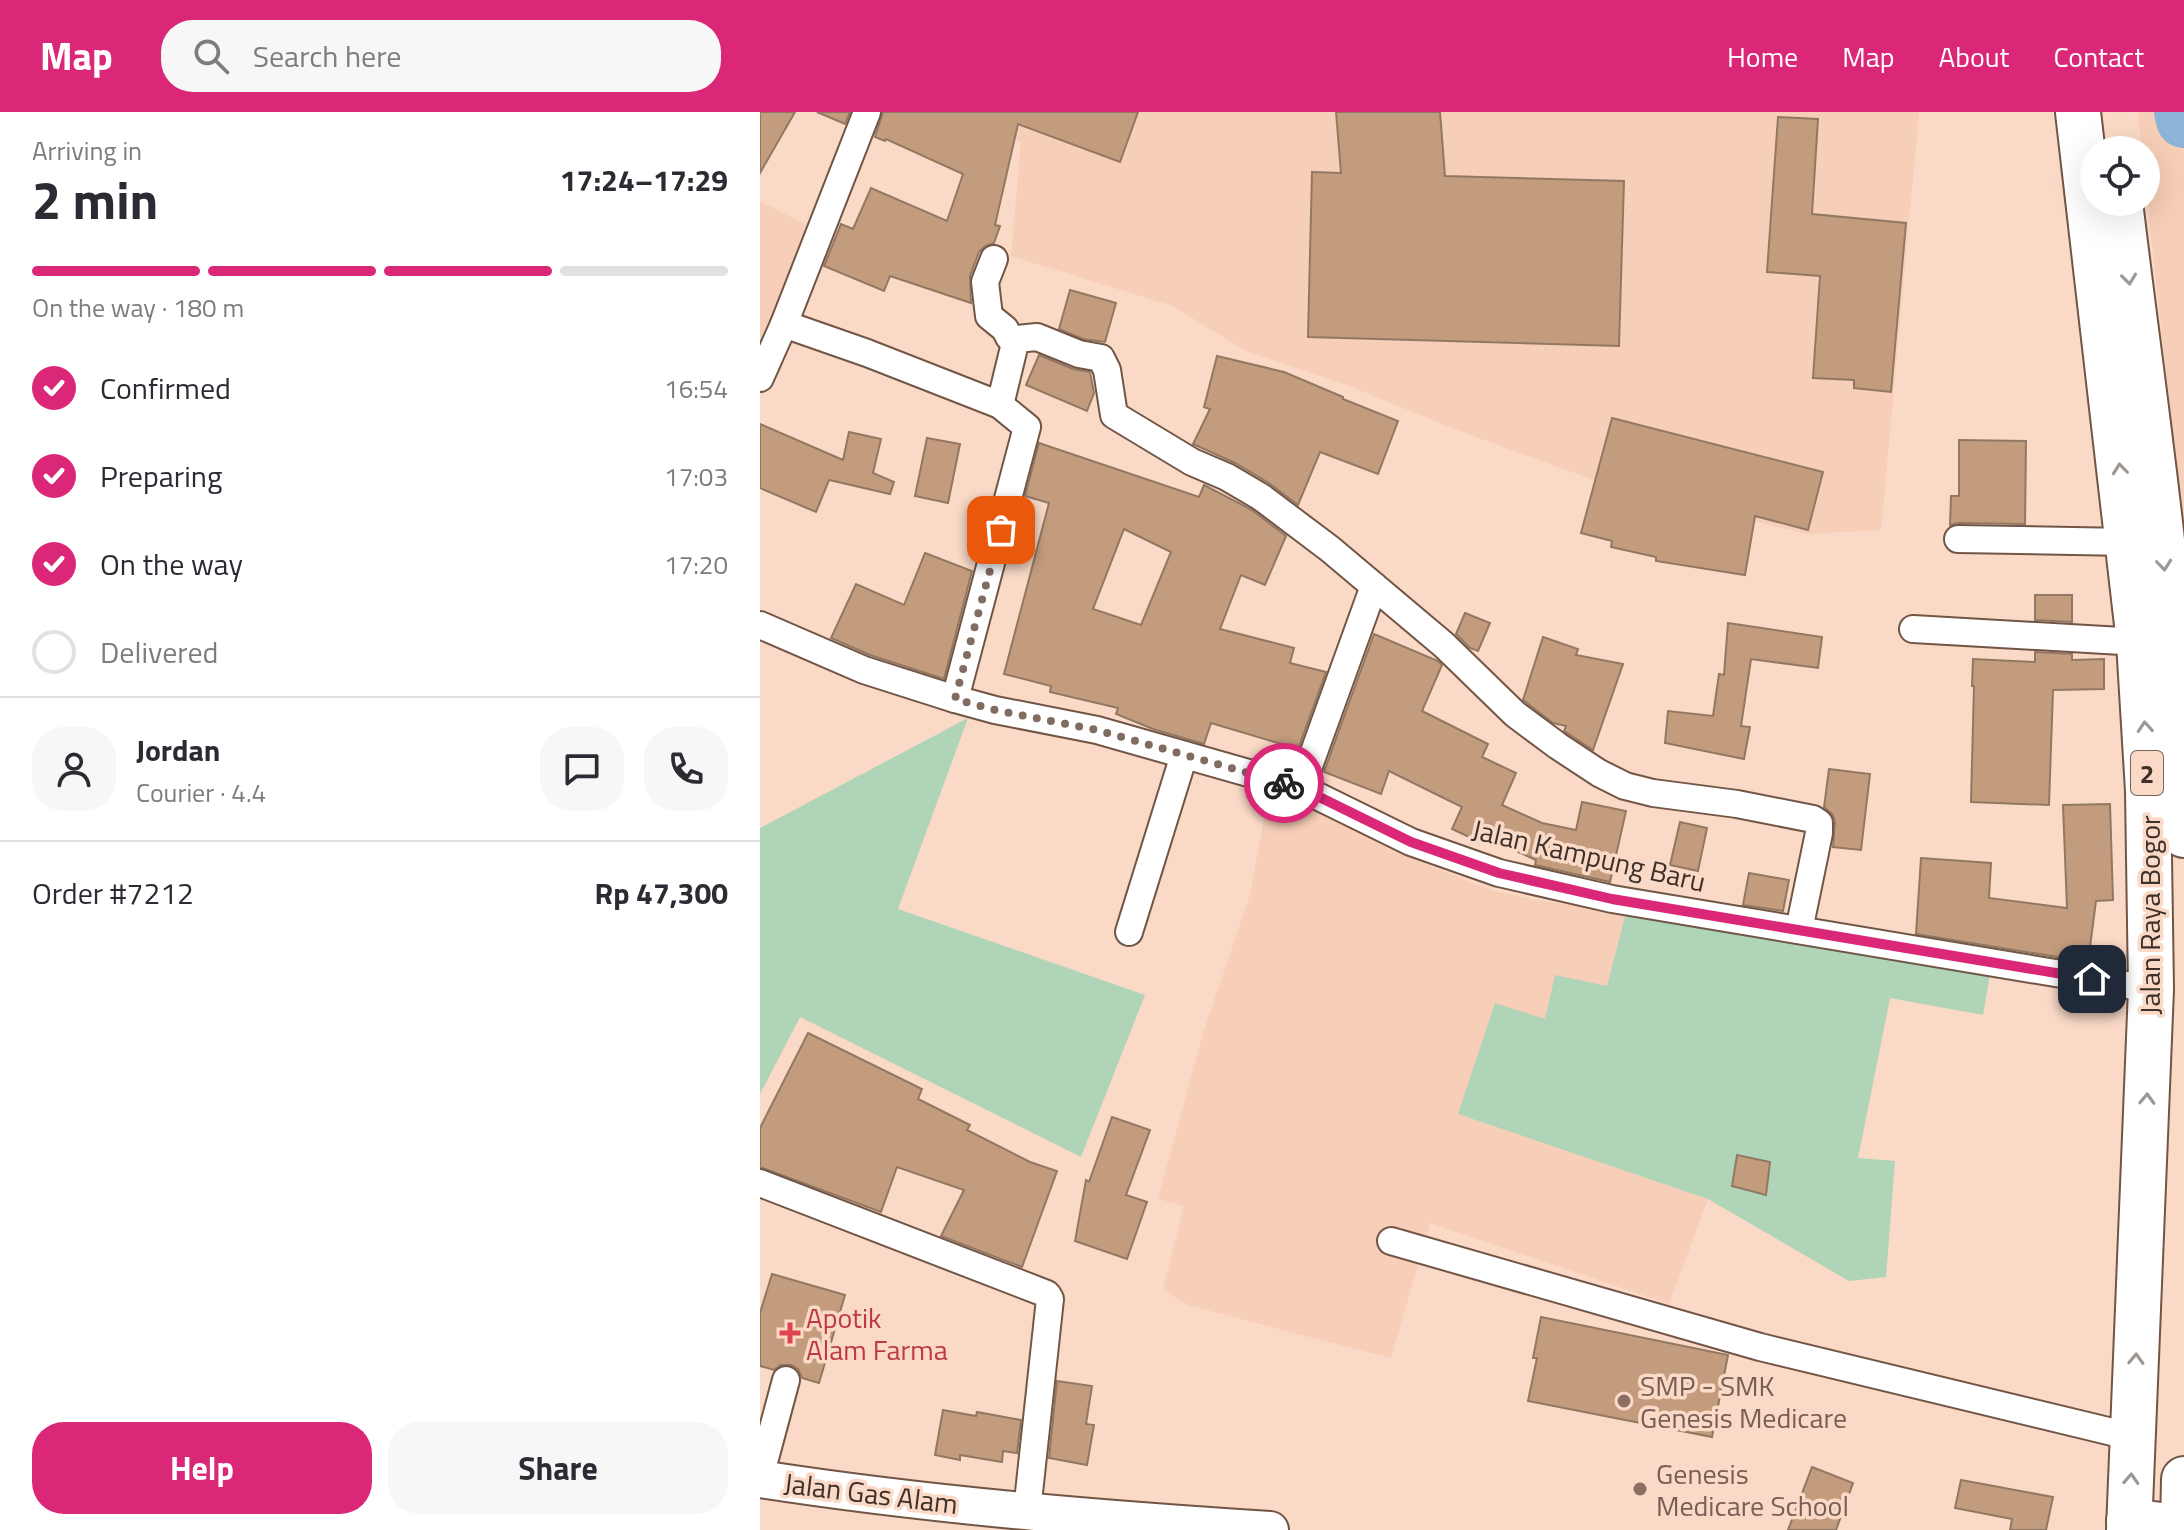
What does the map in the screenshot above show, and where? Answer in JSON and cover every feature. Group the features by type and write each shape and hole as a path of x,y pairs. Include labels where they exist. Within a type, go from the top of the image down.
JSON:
{"highway":[{"name":"Jalan Raya Bogor","path":"2078,112 2139,642 2148,791 2151,989 2129,1526"},
{"path":"2109,112 2112,136"},
{"name":"Jalan Raya Bogor","path":"2122,216 2170,618 2184,835"},
{"path":"2129,1526 2183,1529 2184,1479"}],"main road":[{"name":"Jalan Gas Alam","path":"760,1478 832,1490 1027,1511 1270,1530"}],"street":[{"path":"760,378 867,112"},
{"path":"994,259 985,282 989,316 1005,329 1009,337 1037,337 1079,354 1101,358 1107,370 1114,415 1192,462 1227,477 1261,497 1330,549 1444,645 1515,714 1558,746 1625,786 1653,793 1737,804 1813,819 1819,823 1799,930"},
{"path":"784,324 1000,405 1027,427 955,699"},
{"path":"1000,405 1016,339"},
{"path":"1958,539 2128,542"},
{"path":"1301,788 1374,586"},
{"name":"Jalan Kampung Baru","path":"760,625 864,670 955,699 1097,730 1301,788 1411,842 1499,873 1612,899 2151,989"},
{"path":"1913,629 2139,642"},
{"path":"1129,932 1184,755"},
{"path":"760,1183 1047,1294 1050,1299 1027,1511"},
{"path":"1391,1241 1760,1347 2133,1437"},
{"path":"760,1478 786,1380"}],"shaded area":[{"path":"961,112 1919,112 1881,530 1806,534 1599,482 1352,387 1244,350 1173,306 1011,256 1021,142"},
{"path":"2138,112 2184,112 2184,543 2149,216 2160,216 2160,136 2141,136"},
{"path":"760,201 810,227 760,339"},
{"path":"1270,786 1430,866 1492,890 1535,900 1626,912 1607,986 1546,1019 1458,1114 1708,1199 1669,1304 1430,1223 1391,1358 1188,1305 1163,1290 1184,1206 1158,1199 1203,1033 1250,895"}],"green space":[{"path":"968,718 898,909 1145,995 1081,1157 800,1017 760,1094 760,828"},
{"path":"1626,912 1990,975 1983,1015 1890,998 1858,1158 1895,1161 1886,1277 1849,1281 1708,1199 1458,1114 1495,1003 1545,1019 1555,975 1607,986"}],"building":[{"path":"760,112 795,112 760,173"},
{"path":"817,112 850,112 845,124"},
{"path":"883,112 1138,112 1120,162 1018,124 995,225 1000,226 994,243 979,252 970,276 971,303 890,276 884,291 824,266 841,224 853,229 871,188 947,221 963,174 886,139 875,137"},
{"path":"1336,112 1440,112 1445,176 1624,181 1619,346 1308,337 1312,172 1341,173"},
{"path":"1778,117 1818,119 1812,214 1906,223 1891,392 1854,388 1854,380 1813,378 1820,276 1767,272"},
{"path":"1070,290 1116,303 1105,342 1083,339 1059,329"},
{"path":"1039,355 1073,369 1090,372 1094,393 1087,411 1026,385"},
{"path":"1217,356 1284,372 1398,421 1378,474 1320,452 1298,505 1235,463 1193,444 1210,409 1204,407"},
{"path":"1612,418 1823,472 1808,530 1755,516 1745,575 1656,561 1656,557 1611,547 1612,541 1581,533"},
{"path":"760,424 843,460 849,432 881,439 873,473 894,482 890,494 829,480 816,512 760,488"},
{"path":"927,438 960,444 948,503 915,496"},
{"path":"1959,440 2026,441 2025,524 1950,525 1951,496 1959,496"},
{"path":"1039,443 1199,497 1204,485 1252,510 1286,536 1265,585 1241,575 1220,629 1294,648 1290,663 1326,672 1298,749 1211,723 1204,744 1116,714 1118,708 1050,692 1051,686 1004,674 1049,503 1025,496","holes":["1124,529 1171,552 1141,625 1093,609"]},
{"path":"925,553 972,571 944,679 870,655 831,638 856,584 904,605"},
{"path":"2035,595 2072,595 2072,622 2035,620"},
{"path":"1465,613 1490,623 1478,651 1470,648 1456,634"},
{"path":"1728,623 1822,637 1818,668 1751,659 1741,726 1750,727 1744,759 1665,743 1668,711 1713,716 1719,674 1724,675"},
{"path":"1374,634 1442,665 1422,711 1488,744 1482,757 1516,773 1502,805 1542,823 1576,830 1582,802 1626,811 1610,882 1535,865 1536,860 1487,838 1484,844 1452,829 1462,807 1389,771 1381,794 1324,772"},
{"path":"1543,637 1578,649 1576,655 1623,664 1593,750 1564,731 1566,726 1553,723 1523,700"},
{"path":"2035,652 2072,654 2072,660 2104,659 2104,689 2053,690 2049,805 1971,802 1973,659 2035,662"},
{"path":"1829,769 1870,774 1861,850 1833,847 1835,822 1833,815 1824,807"},
{"path":"2110,804 2113,900 2096,901 2088,962 1916,934 1921,858 1991,863 1989,898 2067,908 2063,805"},
{"path":"1680,822 1707,828 1698,871 1670,865"},
{"path":"1749,873 1789,880 1783,911 1743,905"},
{"path":"808,1033 922,1089 918,1099 970,1125 967,1130 1030,1162 1057,1171 1022,1267 941,1236 964,1190 897,1167 881,1212 760,1167 760,1128"},
{"path":"1112,1117 1150,1130 1126,1195 1147,1202 1127,1259 1075,1241 1086,1180 1089,1182"},
{"path":"1737,1155 1770,1162 1766,1195 1732,1186"},
{"path":"772,1274 845,1295 819,1383 802,1378 798,1369 791,1365 781,1365 774,1370 760,1366 760,1313"},
{"path":"1541,1317 1728,1355 1712,1437 1528,1401"},
{"path":"1057,1381 1092,1386 1086,1424 1094,1425 1087,1465 1049,1458"},
{"path":"943,1410 1021,1420 1017,1453 1003,1451 1002,1462 960,1455 960,1460 935,1455"},
{"path":"1812,1467 1853,1483 1836,1530 1788,1530"},
{"path":"1961,1480 2053,1497 2046,1530 2010,1530 2012,1519 1955,1508"}],"waterway":[{"path":"2182,112 2184,120"}],"way so far":[{"path":"1001,530 955,699 1097,730 1284,783"}],"place":[{"name":"Apotik Alam Farma","path":"790,1333"},
{"name":"SMP - SMK Genesis Medicare","path":"1624,1401"},
{"name":"Genesis Medicare School","path":"1640,1489"}],"route":[{"path":"1284,783 1301,788 1411,842 1499,873 1612,899 2092,979"}]}
